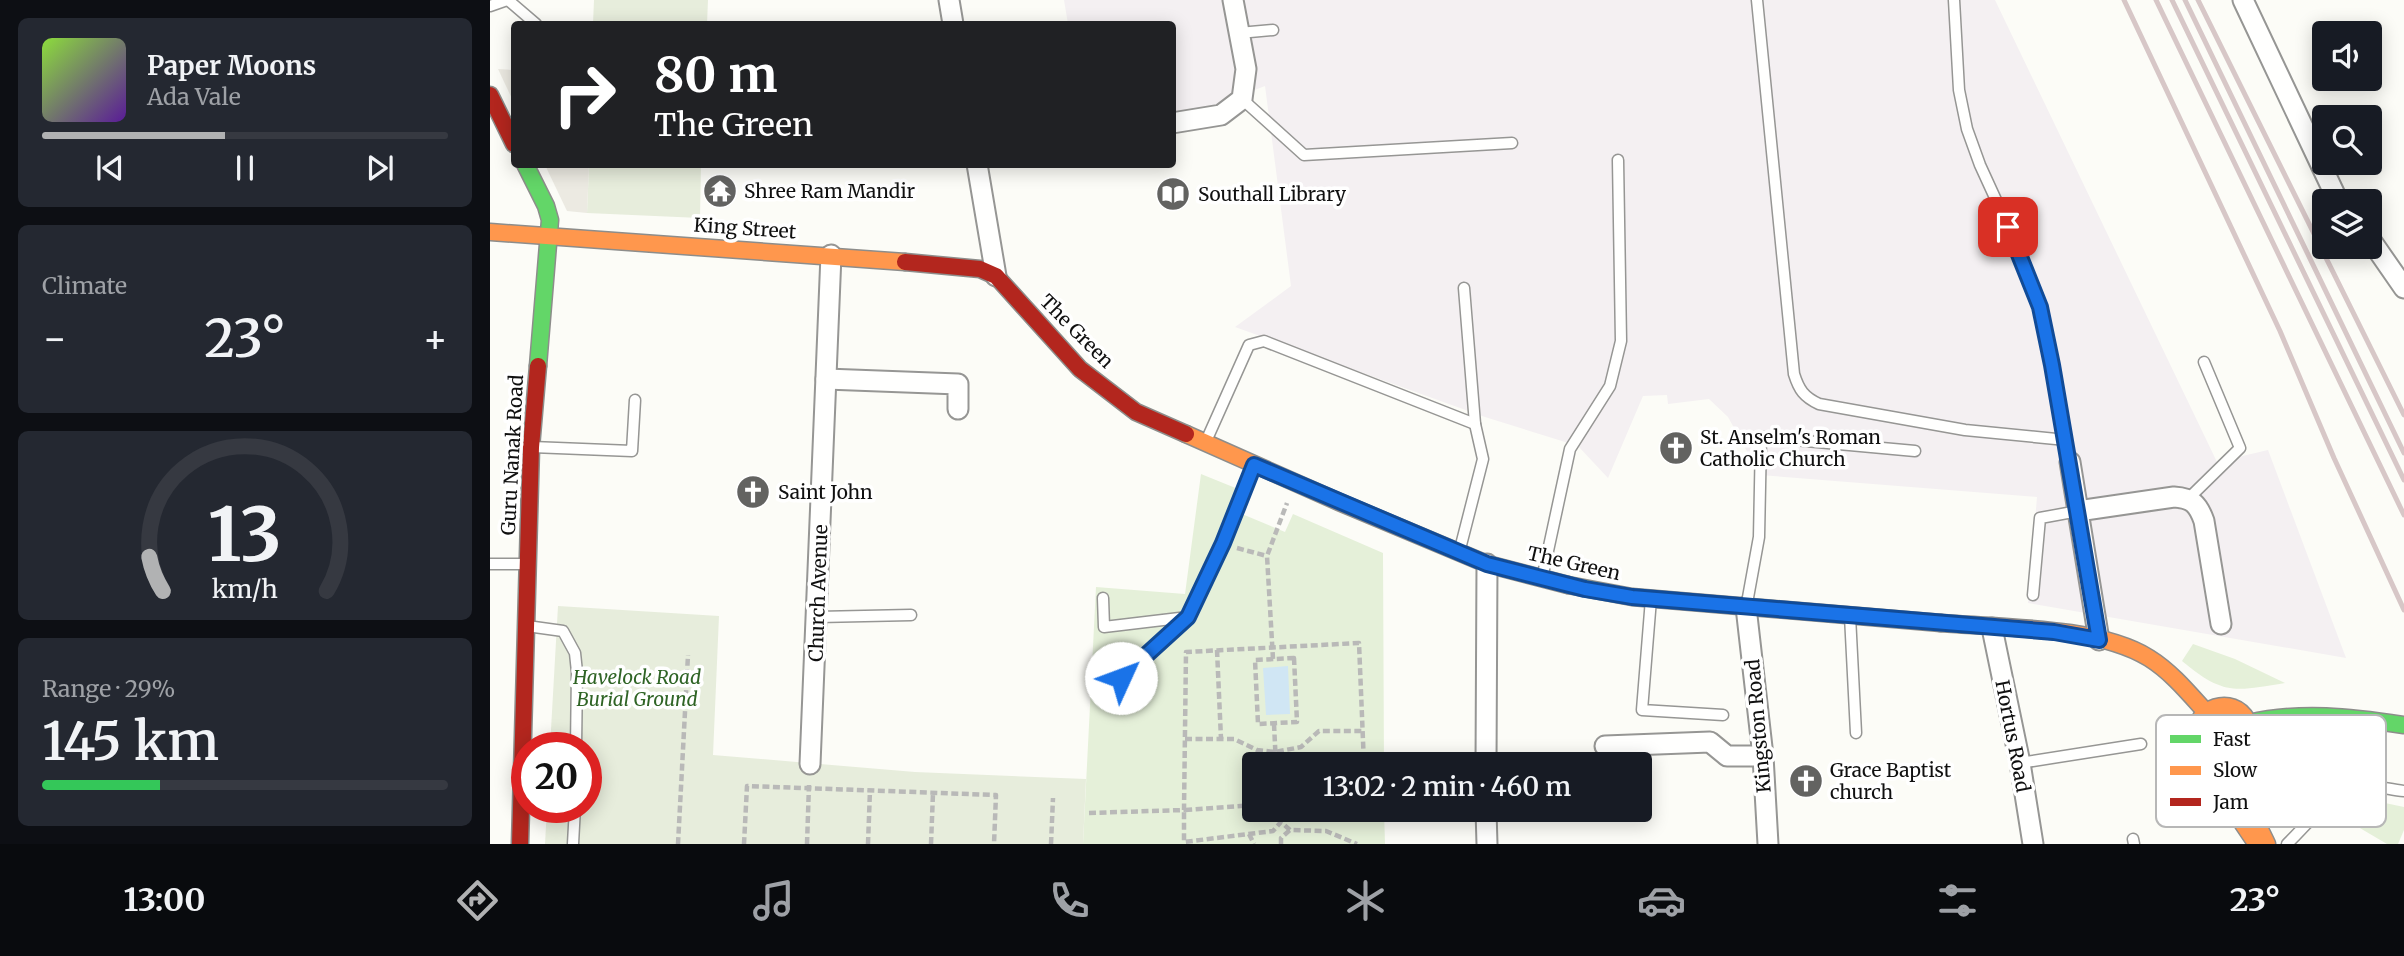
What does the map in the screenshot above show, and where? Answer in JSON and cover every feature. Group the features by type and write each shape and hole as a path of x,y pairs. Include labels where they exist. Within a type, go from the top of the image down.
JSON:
{"street":[{"path":"950,0 953,21"},
{"path":"1176,122 1221,115 1242,99 1247,69 1233,0"},
{"path":"2244,0 2332,189"},
{"path":"491,98 511,138"},
{"name":"Guru Nanak Road","path":"520,844 531,447 550,236 550,220 527,168"},
{"path":"978,168 996,276"},
{"name":"King Street","path":"490,232 962,266 980,269 996,276"},
{"name":"Church Avenue","path":"810,764 831,255"},
{"path":"2382,256 2404,288"},
{"name":"The Green","path":"996,276 1080,369 1136,412 1487,564 1585,589 1651,598 2054,632 2099,640 2148,658 2181,684 2204,710"},
{"path":"826,379 958,384 958,409"},
{"path":"2070,462 2099,640"},
{"path":"2078,511 2174,496 2189,498 2199,508 2204,521 2221,624"},
{"path":"1486,752 1487,564"},
{"name":"Kingston Road","path":"1746,607 1763,756 1768,844"},
{"name":"Hortus Road","path":"1992,628 2020,763 2033,844"},
{"path":"2200,715 2204,710 2217,706 2230,706 2243,715"},
{"path":"2297,715 2330,715"},
{"path":"2386,722 2404,725"},
{"path":"1605,746 1710,742 1727,756 1763,756"},
{"path":"1486,822 1487,844"},
{"path":"2245,827 2257,844"},
{"path":"2260,827 2267,844"}],"lane":[{"path":"490,6 507,0 532,21"},
{"path":"1757,0 1794,374 1798,389 1819,404 1965,430 2066,440"},
{"path":"1954,0 1959,90 1967,129 1980,165 2018,247 2040,307 2070,462"},
{"path":"1238,33 1273,30"},
{"path":"1242,99 1304,155 1512,143"},
{"path":"1542,578 1570,449 1610,386 1622,341 1618,160"},
{"path":"1459,552 1483,459 1475,424 1464,288"},
{"path":"1205,443 1249,345 1264,341 1475,424"},
{"path":"2189,498 2240,448 2204,362"},
{"path":"531,447 632,451 635,400"},
{"path":"1746,607 1759,537 1761,437 1914,451"},
{"path":"1104,694 1188,617 1223,543 1254,465"},
{"path":"2033,595 2040,518 2078,511"},
{"path":"490,564 528,564"},
{"path":"1103,598 1104,627 1188,617"},
{"path":"1651,598 1642,710 1724,715"},
{"path":"818,617 911,615"},
{"path":"1850,616 1856,733"},
{"path":"526,626 563,631 575,653 576,732"},
{"path":"2020,763 2141,744"},
{"path":"2386,788 2404,791"},
{"path":"573,844 574,823"},
{"path":"2287,844 2305,827"}],"path":[{"path":"1273,659 1267,556 1294,482"},
{"path":"1223,543 1267,556"},
{"path":"1184,842 1186,652 1359,643 1364,752"},
{"path":"1217,650 1221,739"},
{"path":"678,844 688,655"},
{"path":"1294,658 1297,722 1258,724 1255,660 1273,659 1294,658"},
{"path":"1274,723 1275,752"},
{"path":"1185,739 1234,739 1257,750 1275,752 1301,747 1319,731 1363,731"},
{"path":"807,844 810,764"},
{"path":"744,844 747,786 996,795 994,844"},
{"path":"868,844 870,790"},
{"path":"931,844 933,793"},
{"path":"1051,844 1053,798"},
{"path":"1089,813 1242,807"},
{"path":"1177,844 1273,831 1280,822 1290,830 1326,831 1357,844"},
{"path":"1273,831 1281,841 1290,830"},
{"path":"1249,834 1254,844"}],"shaded area":[{"path":"1064,0 1995,0 2217,462 2268,450 2346,658 2028,603 2037,497 1760,475 1728,417 1709,399 1668,404 1667,395 1643,396 1608,478 1578,446 1485,417 1235,327 1291,286 1265,86 1218,104 1176,112 1176,21 1068,21"},
{"path":"498,69 511,70 511,97"},
{"path":"546,168 589,168 587,213 567,211"}],"green space":[{"path":"594,0 708,0 707,21 593,21"},
{"path":"589,168 701,168 700,218 587,213"},
{"path":"1201,474 1238,489 1230,509 1285,532 1293,514 1383,553 1384,752 1242,752 1242,822 1384,822 1385,844 1083,844 1096,587 1185,594"},
{"name":"Havelock Road Burial Ground","path":"558,606 719,616 713,755 915,772 1086,779 1083,844 545,844 546,823 602,823 602,732 551,732"},
{"path":"2193,644 2235,659 2285,683 2242,689 2220,685 2182,661"},
{"path":"2386,803 2404,807 2404,830 2398,844 2387,844 2358,827 2386,827"}],"water":[{"path":"1288,666 1290,714 1266,715 1263,668"}],"railway":[{"path":"2124,0 2280,331 2334,458 2404,610"},
{"path":"2156,0 2404,515"},
{"path":"2172,0 2404,480"},
{"path":"2185,0 2404,453"},
{"path":"2198,0 2404,415"}],"traffic: fast":[{"path":"527,168 550,220 538,366"},
{"path":"1568,585 1632,597 1941,623"},
{"path":"2386,723 2404,725"}],"traffic: slow":[{"path":"490,232 905,262"},
{"path":"1186,434 1487,564 1568,585"},
{"path":"1941,623 2048,630 2077,634 2128,648 2164,669 2204,710"},
{"path":"2204,715 2216,707 2224,706 2233,707 2243,715"},
{"path":"2246,827 2257,844"},
{"path":"2259,827 2267,844"}],"traffic: jam":[{"path":"490,95 511,138"},
{"path":"905,262 980,269 996,276 1080,369 1136,412 1186,434"},
{"path":"520,844 531,447 538,366"}],"place":[{"name":"Shree Ram Mandir","path":"720,191"},
{"name":"Southall Library","path":"1173,194"},
{"name":"St. Anselm's Roman Catholic Church","path":"1676,448"},
{"name":"Saint John","path":"753,492"},
{"name":"Grace Baptist church","path":"1806,781"}],"route":[{"path":"1121,678 1188,617 1223,543 1254,465 1487,564 1585,589 1632,597 2054,632 2099,640 2040,307 2008,227"}]}
